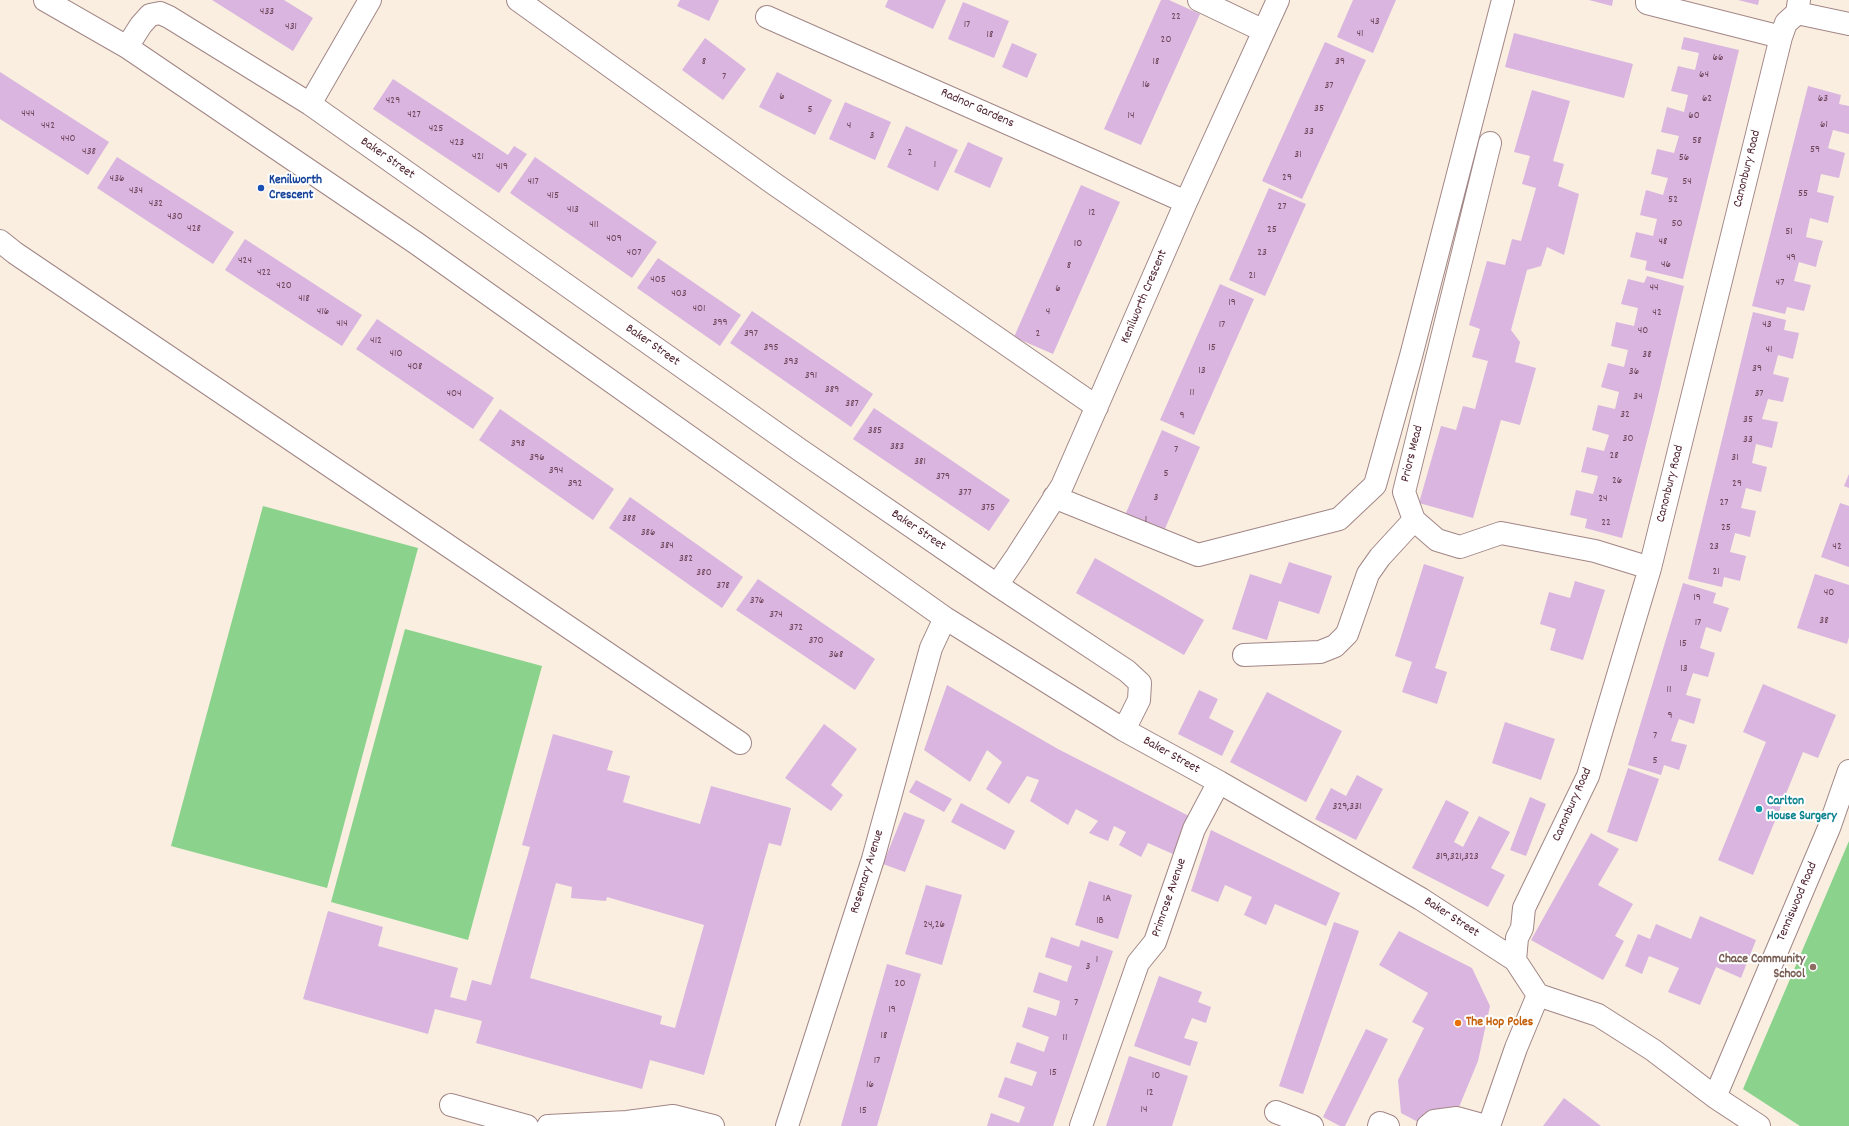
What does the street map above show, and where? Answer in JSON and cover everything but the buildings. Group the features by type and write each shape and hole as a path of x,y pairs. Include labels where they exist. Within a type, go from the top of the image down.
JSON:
{"street":[{"name":"Baker Street","path":"45,0 127,47 416,243 945,618 1124,730 1219,782 1421,899 1515,960 1538,995"},
{"path":"310,104 370,0"},
{"path":"518,0 772,183 1097,407"},
{"path":"1199,0 1264,31"},
{"name":"Kenilworth Crescent","path":"997,585 1062,486 1186,202 1278,0"},
{"path":"1054,497 1198,555 1339,519 1375,485 1411,356 1503,0"},
{"path":"1647,0 1647,3 1781,37"},
{"path":"1798,7 1849,24"},
{"name":"Canonbury Road","path":"1515,960 1517,938 1522,928 1524,908 1588,776 1650,568 1781,37 1786,23 1798,7"},
{"name":"Baker Street","path":"127,47 141,25 150,15 160,13 169,16 310,104 800,450 997,585 1127,671 1140,683 1139,700 1124,730"},
{"name":"Radnor Gardens","path":"767,17 1186,202"},
{"name":"Priors Mead","path":"1490,143 1404,492 1414,520 1437,540 1460,547 1501,533 1595,552 1650,568"},
{"path":"0,241 15,253 740,743"},
{"path":"1244,655 1320,652 1335,646 1347,634 1368,574 1380,557 1414,520"},
{"name":"Rosemary Avenue","path":"788,1126 873,859 931,648 945,618"},
{"name":"Tenniswood Road","path":"1715,1097 1829,828 1849,771"},
{"name":"Primrose Avenue","path":"1081,1126 1138,963 1155,942 1194,829 1219,782"},
{"path":"1489,1126 1516,1048 1538,995 1598,1015 1653,1050 1715,1097 1759,1126"},
{"path":"451,1105 527,1126"},
{"path":"1276,1112 1312,1126"},
{"path":"548,1126 627,1122 673,1116 713,1126"},
{"path":"1428,1126 1434,1121 1457,1118 1486,1126"},
{"path":"1379,1126 1380,1123 1388,1126"}],"green space":[{"path":"263,506 418,548 327,888 171,846"},
{"path":"405,629 542,666 468,940 331,902"},
{"name":"Chace Community School","path":"1849,841 1849,1126 1800,1126 1743,1089"}],"place":[{"name":"Kenilworth Crescent","path":"261,188"},
{"name":"Carlton House Surgery","path":"1759,809"},
{"name":"Chace Community School","path":"1813,967"},
{"name":"The Hop Poles","path":"1458,1023"}]}
